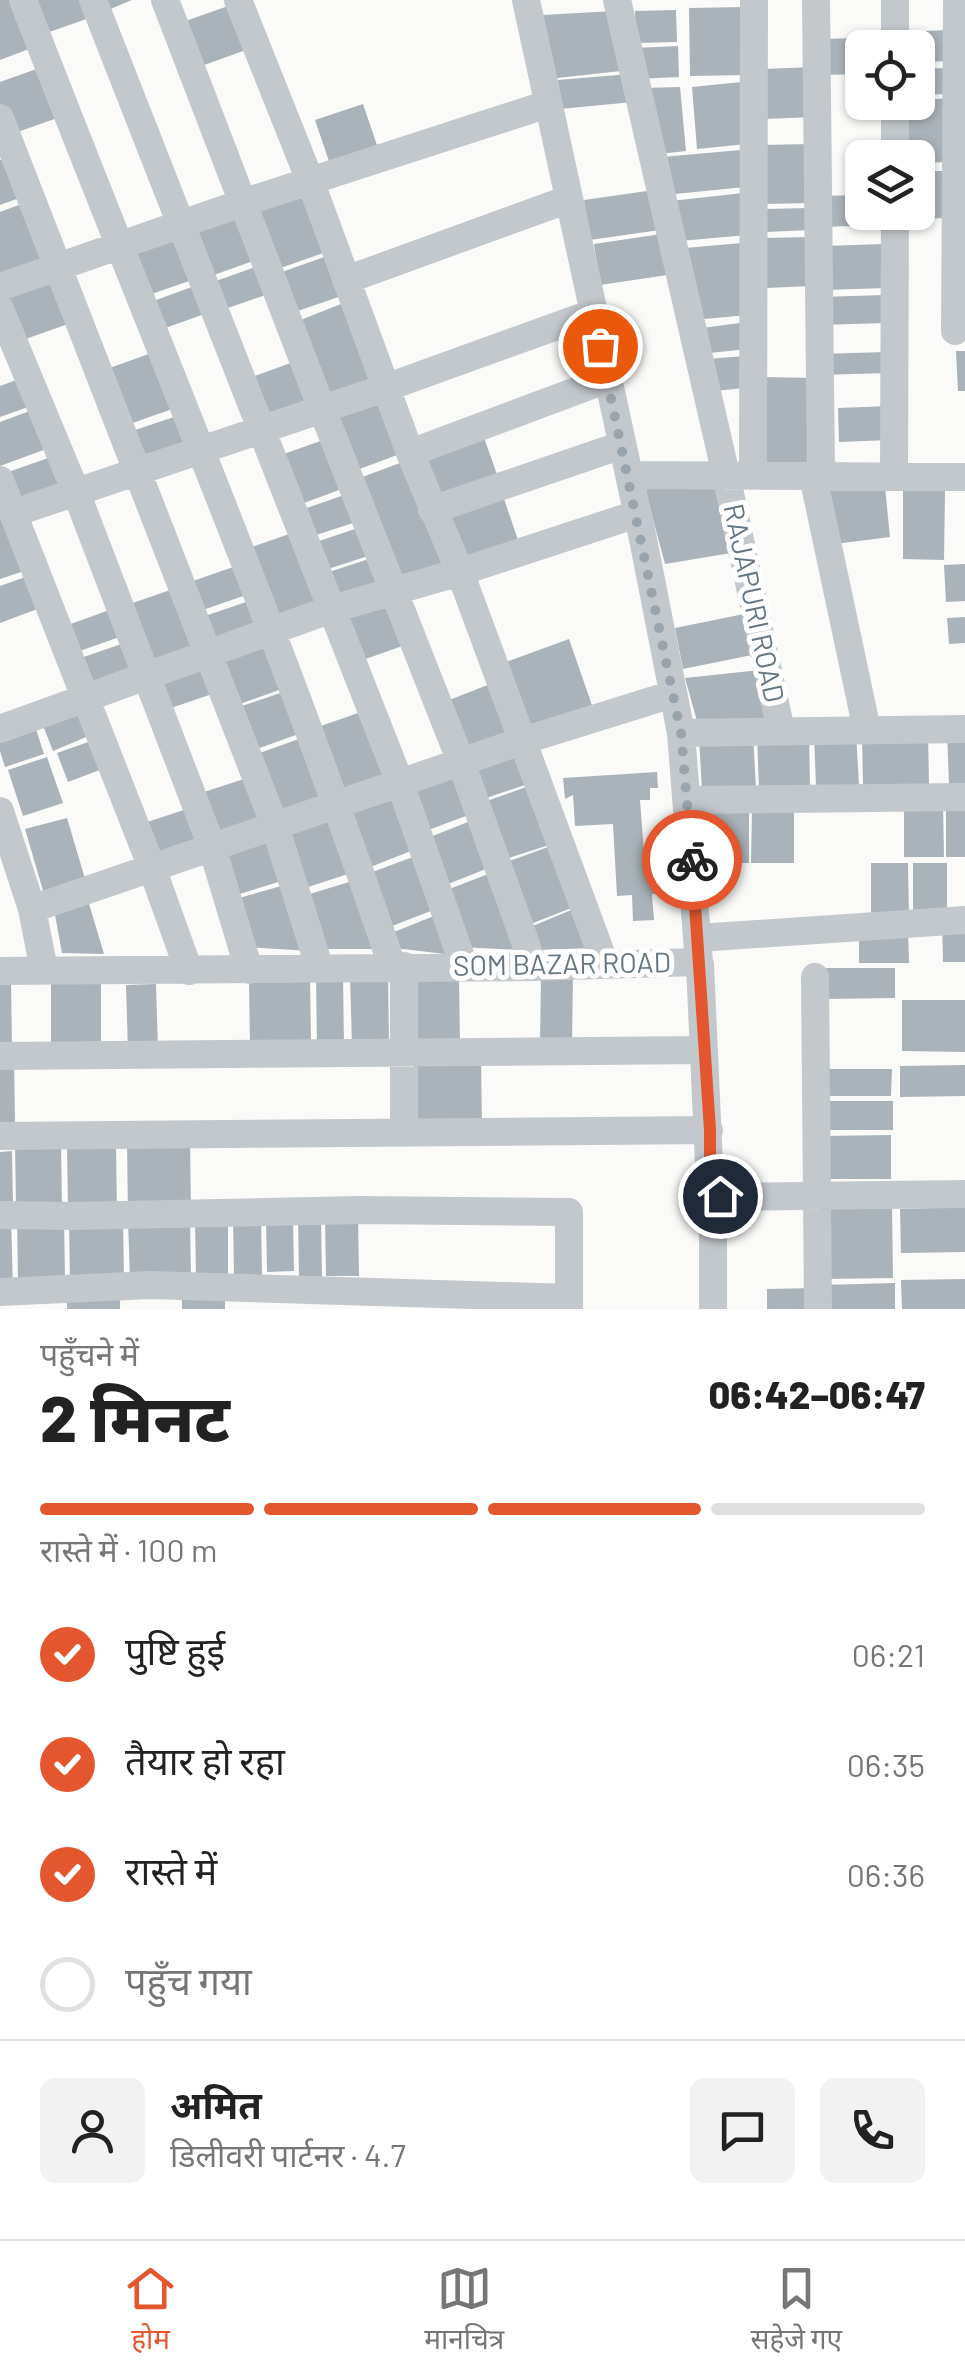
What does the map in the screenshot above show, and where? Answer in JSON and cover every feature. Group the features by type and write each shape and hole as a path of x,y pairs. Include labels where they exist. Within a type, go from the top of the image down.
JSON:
{"street":[{"path":"23,0 272,630 398,966 404,1133"},
{"path":"93,0 400,783 464,966"},
{"path":"166,0 461,762 534,967"},
{"path":"238,0 311,183 432,510 460,572 605,964"},
{"path":"526,0 681,733 698,951 965,920"},
{"path":"617,0 740,475"},
{"path":"740,475 754,0"},
{"path":"816,0 817,476 867,730"},
{"path":"895,0 895,30"},
{"path":"955,331 957,0"},
{"path":"0,288 245,202 548,104"},
{"path":"0,118 275,826 320,969"},
{"path":"346,280 569,199"},
{"path":"894,230 894,476"},
{"path":"0,308 76,492 212,847 249,970"},
{"path":"14,513 388,387 593,313"},
{"path":"410,453 608,380"},
{"path":"432,510 622,445"},
{"path":"629,475 965,476"},
{"name":"RAJAPURI ROAD","path":"740,475 781,731"},
{"path":"0,480 189,971"},
{"path":"0,729 332,609 637,514"},
{"path":"32,909 673,694"},
{"path":"681,733 965,729"},
{"path":"688,800 965,797"},
{"path":"0,811 32,909 44,970"},
{"name":"SOM BAZAR ROAD","path":"0,971 534,967 605,964 698,951 710,1187 716,1196 713,1309"},
{"path":"814,976 818,1309"},
{"path":"0,1056 704,1050"},
{"path":"0,1136 710,1130"},
{"path":"716,1196 965,1194"},
{"path":"0,1215 360,1210 569,1212 569,1304 55,1299 0,1292"}],"building":[{"path":"0,0 16,0 34,47 0,60"},
{"path":"29,0 86,0 92,17 41,35"},
{"path":"99,0 132,0 103,12"},
{"path":"231,5 246,50 193,69 177,24"},
{"path":"745,7 746,75 690,76 689,8"},
{"path":"676,10 677,42 636,43 635,11"},
{"path":"613,11 630,70 557,78 543,15"},
{"path":"948,30 949,61 935,61 935,31"},
{"path":"845,38 845,74 823,75 821,39"},
{"path":"678,46 679,77 636,79 635,48"},
{"path":"45,66 63,116 9,135 0,109 0,82"},
{"path":"813,67 814,117 764,119 763,69"},
{"path":"935,68 947,68 948,94 935,94"},
{"path":"630,74 633,102 560,109 558,80"},
{"path":"742,82 747,144 697,149 692,87"},
{"path":"680,87 686,151 659,154 643,88"},
{"path":"948,98 950,162 935,162 935,140 903,140 903,120 935,120 935,99"},
{"path":"363,104 380,154 332,170 315,120"},
{"path":"811,144 813,203 763,204 761,145"},
{"path":"741,150 745,187 665,195 662,157"},
{"path":"11,156 25,196 0,205 0,160"},
{"path":"935,171 950,171 951,218 935,218"},
{"path":"303,187 326,252 275,270 252,205"},
{"path":"661,189 667,229 590,240 584,200"},
{"path":"743,193 747,235 680,241 671,201"},
{"path":"845,195 845,226 822,227 820,196"},
{"path":"27,202 48,263 0,279 0,212"},
{"path":"810,208 811,230 766,232 765,209"},
{"path":"242,211 259,259 208,277 191,229"},
{"path":"668,233 674,274 600,285 594,244"},
{"path":"180,235 195,279 143,297 127,254"},
{"path":"810,237 812,286 766,288 764,238"},
{"path":"742,243 748,315 693,320 685,248"},
{"path":"884,244 885,288 826,290 825,246"},
{"path":"330,255 344,295 292,313 279,273"},
{"path":"261,265 271,293 225,309 216,281"},
{"path":"51,274 68,324 20,341 2,291"},
{"path":"200,284 210,312 157,331 148,303"},
{"path":"884,295 885,323 821,325 820,297"},
{"path":"351,300 382,379 324,402 293,323"},
{"path":"747,322 747,349 701,354 695,329"},
{"path":"157,351 178,407 124,426 104,370"},
{"path":"956,351 965,351 965,391 958,391"},
{"path":"887,352 888,373 819,375 819,354"},
{"path":"746,356 743,388 715,391 706,359"},
{"path":"299,360 313,403 264,420 249,378"},
{"path":"763,377 813,378 811,463 761,462"},
{"path":"22,378 31,406 0,417 0,386"},
{"path":"383,396 405,452 349,473 327,418"},
{"path":"890,406 890,440 839,442 838,408"},
{"path":"35,409 49,448 0,466 0,422"},
{"path":"183,414 193,444 139,462 129,432"},
{"path":"482,432 499,480 436,503 419,454"},
{"path":"329,438 347,487 296,506 278,456"},
{"path":"60,454 71,486 19,504 8,472"},
{"path":"408,460 444,565 393,582 357,479"},
{"path":"721,484 737,552 665,564 645,489"},
{"path":"885,487 890,537 835,544 819,490"},
{"path":"501,490 519,543 466,561 447,509"},
{"path":"903,490 945,491 944,560 903,559"},
{"path":"350,493 359,521 307,538 298,511"},
{"path":"11,515 30,569 0,579 0,519"},
{"path":"361,527 371,555 322,571 313,543"},
{"path":"295,532 321,607 272,624 246,549"},
{"path":"375,557 385,586 336,603 326,573"},
{"path":"965,564 965,601 946,602 944,565"},
{"path":"239,565 249,594 200,611 190,582"},
{"path":"28,576 40,608 0,623 0,586"},
{"path":"176,588 196,646 144,663 124,606"},
{"path":"392,599 408,644 357,662 342,617"},
{"path":"252,600 263,631 215,647 205,616"},
{"path":"115,608 125,635 74,653 65,626"},
{"path":"744,614 752,655 683,669 675,628"},
{"path":"965,617 965,643 949,644 947,618"},
{"path":"273,635 290,686 237,705 219,654"},
{"path":"569,639 594,711 528,734 503,663"},
{"path":"130,641 142,673 89,691 78,659"},
{"path":"204,661 215,693 168,709 157,676"},
{"path":"760,670 774,726 700,732 685,678"},
{"path":"498,681 518,732 463,753 444,702"},
{"path":"292,689 307,731 254,750 239,707"},
{"path":"77,702 91,735 53,751 40,718"},
{"path":"364,711 386,776 337,793 315,728"},
{"path":"34,723 44,754 5,767 0,734"},
{"path":"856,732 859,785 816,787 814,734"},
{"path":"928,732 929,785 863,786 862,733"},
{"path":"965,732 965,783 949,784 947,733"},
{"path":"809,733 810,787 759,789 757,735"},
{"path":"753,734 756,788 702,791 699,737"},
{"path":"310,735 331,795 275,815 254,755"},
{"path":"94,740 105,768 68,782 57,753"},
{"path":"520,749 531,783 480,800 469,766"},
{"path":"47,757 63,803 23,816 8,770"},
{"path":"456,766 474,813 423,832 405,785"},
{"path":"657,772 658,788 650,788 650,800 640,800 644,852 662,851 664,894 652,894 654,920 633,921 632,895 617,896 613,824 575,826 573,795 565,799 563,778"},
{"path":"250,777 264,817 212,836 198,794"},
{"path":"532,785 552,844 503,860 484,802"},
{"path":"399,790 421,847 368,868 345,810"},
{"path":"904,803 943,803 944,857 904,857"},
{"path":"946,806 965,806 965,857 946,857"},
{"path":"193,807 204,840 150,859 138,825"},
{"path":"702,810 749,811 749,863 702,863"},
{"path":"752,810 794,810 794,863 751,863"},
{"path":"335,811 354,872 299,890 280,828"},
{"path":"67,818 86,882 44,894 25,829"},
{"path":"473,820 491,867 443,886 425,839"},
{"path":"274,837 288,879 233,896 220,854"},
{"path":"551,846 574,907 528,925 504,863"},
{"path":"421,854 441,907 387,928 367,874"},
{"path":"871,863 908,863 909,919 871,919"},
{"path":"913,863 947,863 947,916 913,916"},
{"path":"496,871 523,950 460,947 439,893"},
{"path":"359,879 383,949 317,949 300,897"},
{"path":"292,883 310,951 246,947 232,900"},
{"path":"87,897 104,954 62,953 53,904"},
{"path":"576,908 593,948 537,950 528,928"},
{"path":"439,914 453,955 395,948 389,934"},
{"path":"965,923 965,962 943,962 942,924"},
{"path":"859,928 908,928 909,963 859,963"},
{"path":"823,968 895,968 895,998 823,999"},
{"path":"343,974 344,1047 317,1047 316,975"},
{"path":"388,974 389,1044 352,1045 350,975"},
{"path":"541,975 573,975 572,1045 540,1045"},
{"path":"310,976 311,1044 250,1045 249,978"},
{"path":"51,978 101,978 101,1048 51,1048"},
{"path":"459,979 460,1045 410,1045 409,980"},
{"path":"0,982 11,982 12,1047 0,1048"},
{"path":"156,984 158,1050 128,1051 126,985"},
{"path":"902,1000 965,1000 965,1052 902,1051"},
{"path":"481,1056 482,1128 416,1130 414,1057"},
{"path":"0,1059 14,1059 15,1124 0,1124"},
{"path":"965,1065 965,1096 900,1097 900,1066"},
{"path":"821,1069 892,1069 891,1096 821,1096"},
{"path":"826,1101 893,1101 893,1130 826,1130"},
{"path":"891,1135 891,1179 823,1179 823,1136"},
{"path":"61,1142 62,1209 16,1210 15,1143"},
{"path":"190,1142 191,1212 128,1213 127,1143"},
{"path":"116,1145 117,1213 68,1213 67,1146"},
{"path":"12,1151 13,1205 0,1205 0,1152"},
{"path":"892,1203 893,1278 823,1279 821,1204"},
{"path":"965,1207 965,1252 901,1253 900,1209"},
{"path":"321,1214 322,1278 299,1278 298,1215"},
{"path":"261,1216 262,1276 234,1276 233,1217"},
{"path":"358,1216 359,1276 326,1276 325,1217"},
{"path":"0,1217 11,1217 13,1288 0,1288"},
{"path":"64,1218 65,1278 18,1279 17,1219"},
{"path":"123,1219 124,1279 70,1280 69,1220"},
{"path":"190,1219 191,1278 130,1279 128,1220"},
{"path":"228,1220 228,1275 196,1276 195,1221"},
{"path":"266,1220 293,1220 294,1271 267,1272"},
{"path":"965,1279 965,1309 902,1309 901,1280"},
{"path":"895,1283 895,1309 822,1309 821,1285"},
{"path":"814,1288 814,1309 767,1309 767,1289"},
{"path":"120,1292 120,1309 67,1309 67,1293"},
{"path":"225,1297 225,1309 182,1309 182,1298"}],"way so far":[{"path":"600,346 681,733 692,860"}],"route":[{"path":"692,860 710,1130 710,1187 720,1196"}]}
